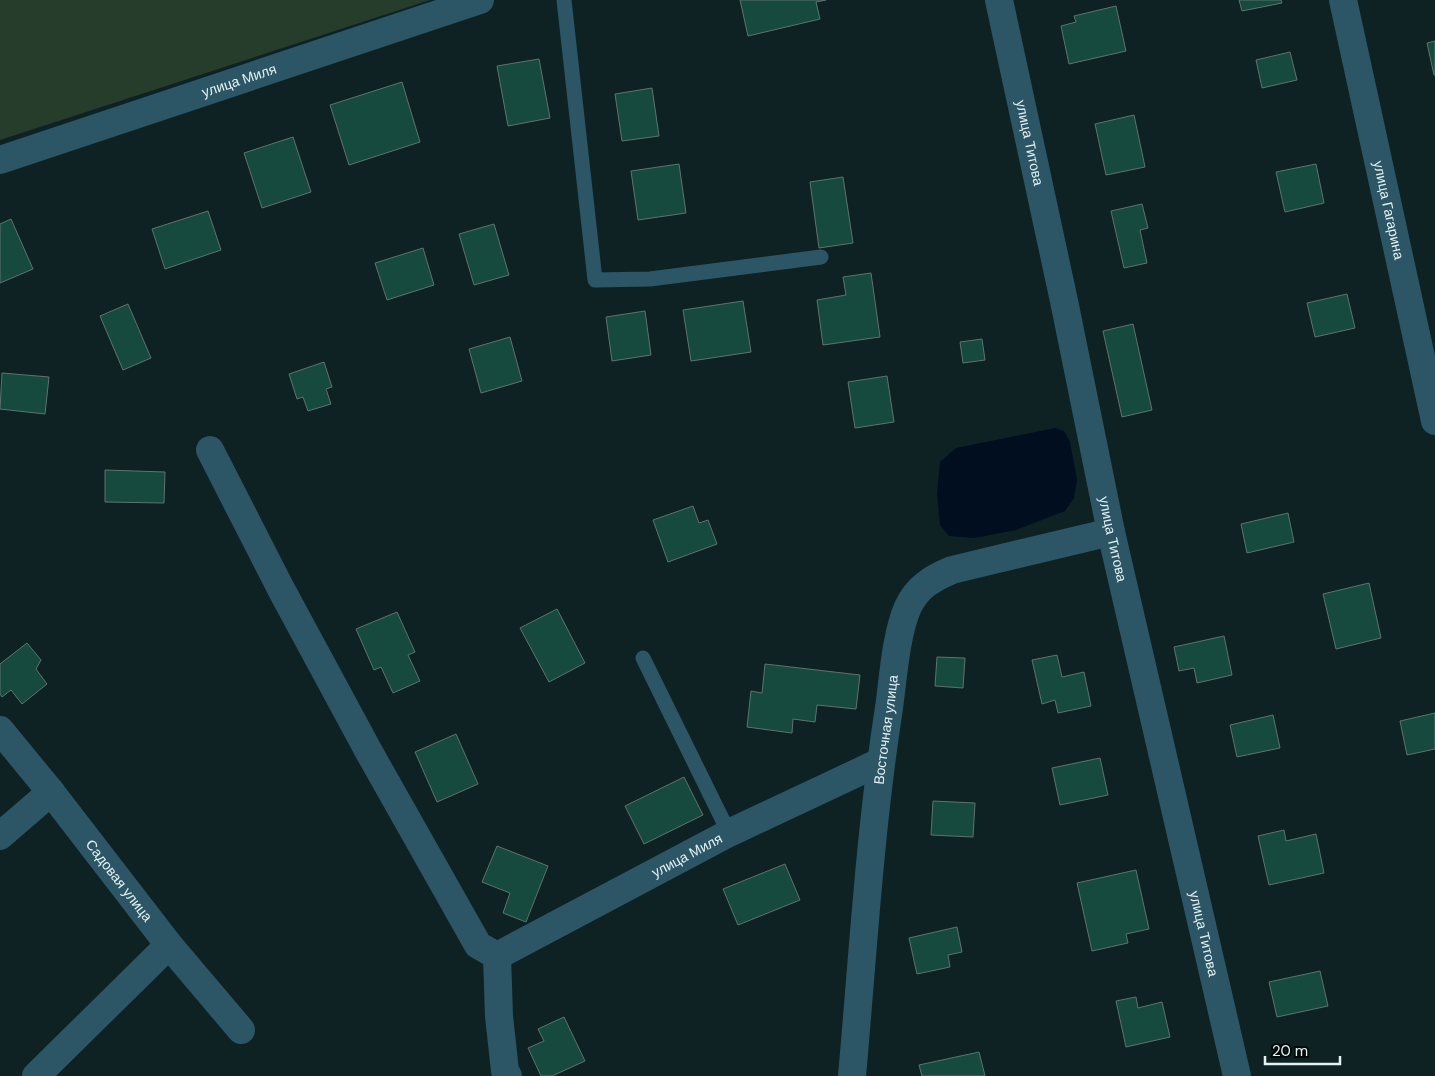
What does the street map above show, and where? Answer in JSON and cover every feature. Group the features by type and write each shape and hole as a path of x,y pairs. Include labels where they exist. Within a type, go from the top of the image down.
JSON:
{"street":[{"name":"улица Миля","path":"0,160 480,0"},
{"name":"улица Титова","path":"999,0 1064,301 1111,532 1237,1076"},
{"name":"улица Гагарина","path":"1343,0 1435,421"},
{"path":"210,450 327,675 449,895 478,945 497,956 500,1025 505,1071 508,1076"},
{"name":"Восточная улица","path":"852,1076 880,762 900,634 908,608 921,587 936,576 952,570 1111,532"},
{"name":"Садовая улица","path":"0,730 51,792 169,945 240,1030"},
{"name":"улица Миля","path":"497,956 729,833 880,762"},
{"path":"0,836 51,792"},
{"path":"36,1076 169,945"}],"lane":[{"path":"564,0 595,280 650,278 821,257"},
{"path":"643,658 729,833"}],"green space":[{"path":"0,0 430,0 0,140"}],"water":[{"path":"1055,428 1064,431 1070,442 1077,480 1074,498 1065,511 1016,530 974,538 949,536 940,525 937,494 940,462 956,448"}],"building":[{"path":"740,0 826,0 816,2 820,19 748,36"},
{"path":"1239,0 1281,0 1282,3 1242,11"},
{"path":"1116,6 1126,51 1069,64 1061,26 1076,22 1074,16"},
{"path":"1435,41 1435,75 1434,75 1427,43"},
{"path":"1290,52 1297,80 1262,88 1256,60"},
{"path":"539,59 550,118 508,126 497,66"},
{"path":"402,82 420,142 349,165 330,105"},
{"path":"652,88 659,136 622,141 615,94"},
{"path":"1134,115 1145,167 1106,175 1095,124"},
{"path":"293,137 311,192 262,208 244,153"},
{"path":"679,164 686,213 638,220 631,171"},
{"path":"1316,164 1324,203 1285,212 1276,172"},
{"path":"843,177 853,243 819,248 810,182"},
{"path":"1142,204 1148,228 1140,230 1147,263 1124,268 1111,211"},
{"path":"208,211 221,250 165,269 152,229"},
{"path":"11,219 33,269 0,283 0,224"},
{"path":"494,224 509,275 474,285 459,234"},
{"path":"423,248 434,285 387,300 375,263"},
{"path":"871,273 880,337 823,345 817,300 846,295 843,277"},
{"path":"1347,294 1355,328 1315,337 1307,303"},
{"path":"743,301 751,352 691,361 683,310"},
{"path":"128,304 151,358 123,370 100,316"},
{"path":"645,311 651,355 612,361 606,317"},
{"path":"1133,324 1152,410 1122,417 1103,331"},
{"path":"510,337 522,381 481,393 469,349"},
{"path":"982,339 985,360 963,363 960,342"},
{"path":"324,362 332,387 326,389 331,404 308,411 303,397 297,399 289,374"},
{"path":"2,373 49,377 45,414 0,409"},
{"path":"887,376 894,422 855,428 848,382"},
{"path":"105,470 165,472 164,503 105,502"},
{"path":"693,506 699,523 708,520 717,544 668,562 653,520"},
{"path":"1288,513 1294,542 1247,553 1241,524"},
{"path":"1369,583 1381,638 1336,649 1323,594"},
{"path":"557,609 585,663 549,682 520,628"},
{"path":"397,612 415,652 408,655 420,681 393,693 381,667 374,670 356,629"},
{"path":"1224,636 1232,675 1197,683 1194,668 1179,671 1174,647"},
{"path":"27,643 41,660 36,669 47,684 22,704 11,690 2,697 0,694 0,664"},
{"path":"1057,655 1062,677 1084,672 1091,706 1058,713 1055,700 1042,704 1032,660"},
{"path":"937,657 965,658 963,688 935,686"},
{"path":"765,664 860,675 856,709 817,705 815,722 793,719 792,733 747,727 751,691 762,693"},
{"path":"1435,713 1435,749 1407,755 1400,721"},
{"path":"1273,715 1280,748 1237,757 1230,725"},
{"path":"456,734 478,784 437,802 415,752"},
{"path":"1100,758 1108,795 1060,805 1052,768"},
{"path":"684,777 703,815 644,844 625,806"},
{"path":"933,801 975,803 973,837 931,835"},
{"path":"1284,830 1286,841 1316,834 1324,873 1269,885 1258,836"},
{"path":"497,846 548,866 526,922 503,913 510,893 482,882"},
{"path":"785,864 800,900 738,925 723,889"},
{"path":"1136,870 1149,929 1126,934 1128,943 1092,951 1077,883"},
{"path":"957,927 962,952 948,955 950,967 917,974 909,938"},
{"path":"1320,971 1328,1006 1277,1017 1269,982"},
{"path":"1136,997 1138,1008 1162,1002 1170,1037 1126,1047 1116,1001"},
{"path":"564,1017 585,1061 552,1076 541,1076 528,1048 544,1041 538,1029"},
{"path":"979,1052 985,1076 922,1076 919,1065"}]}
